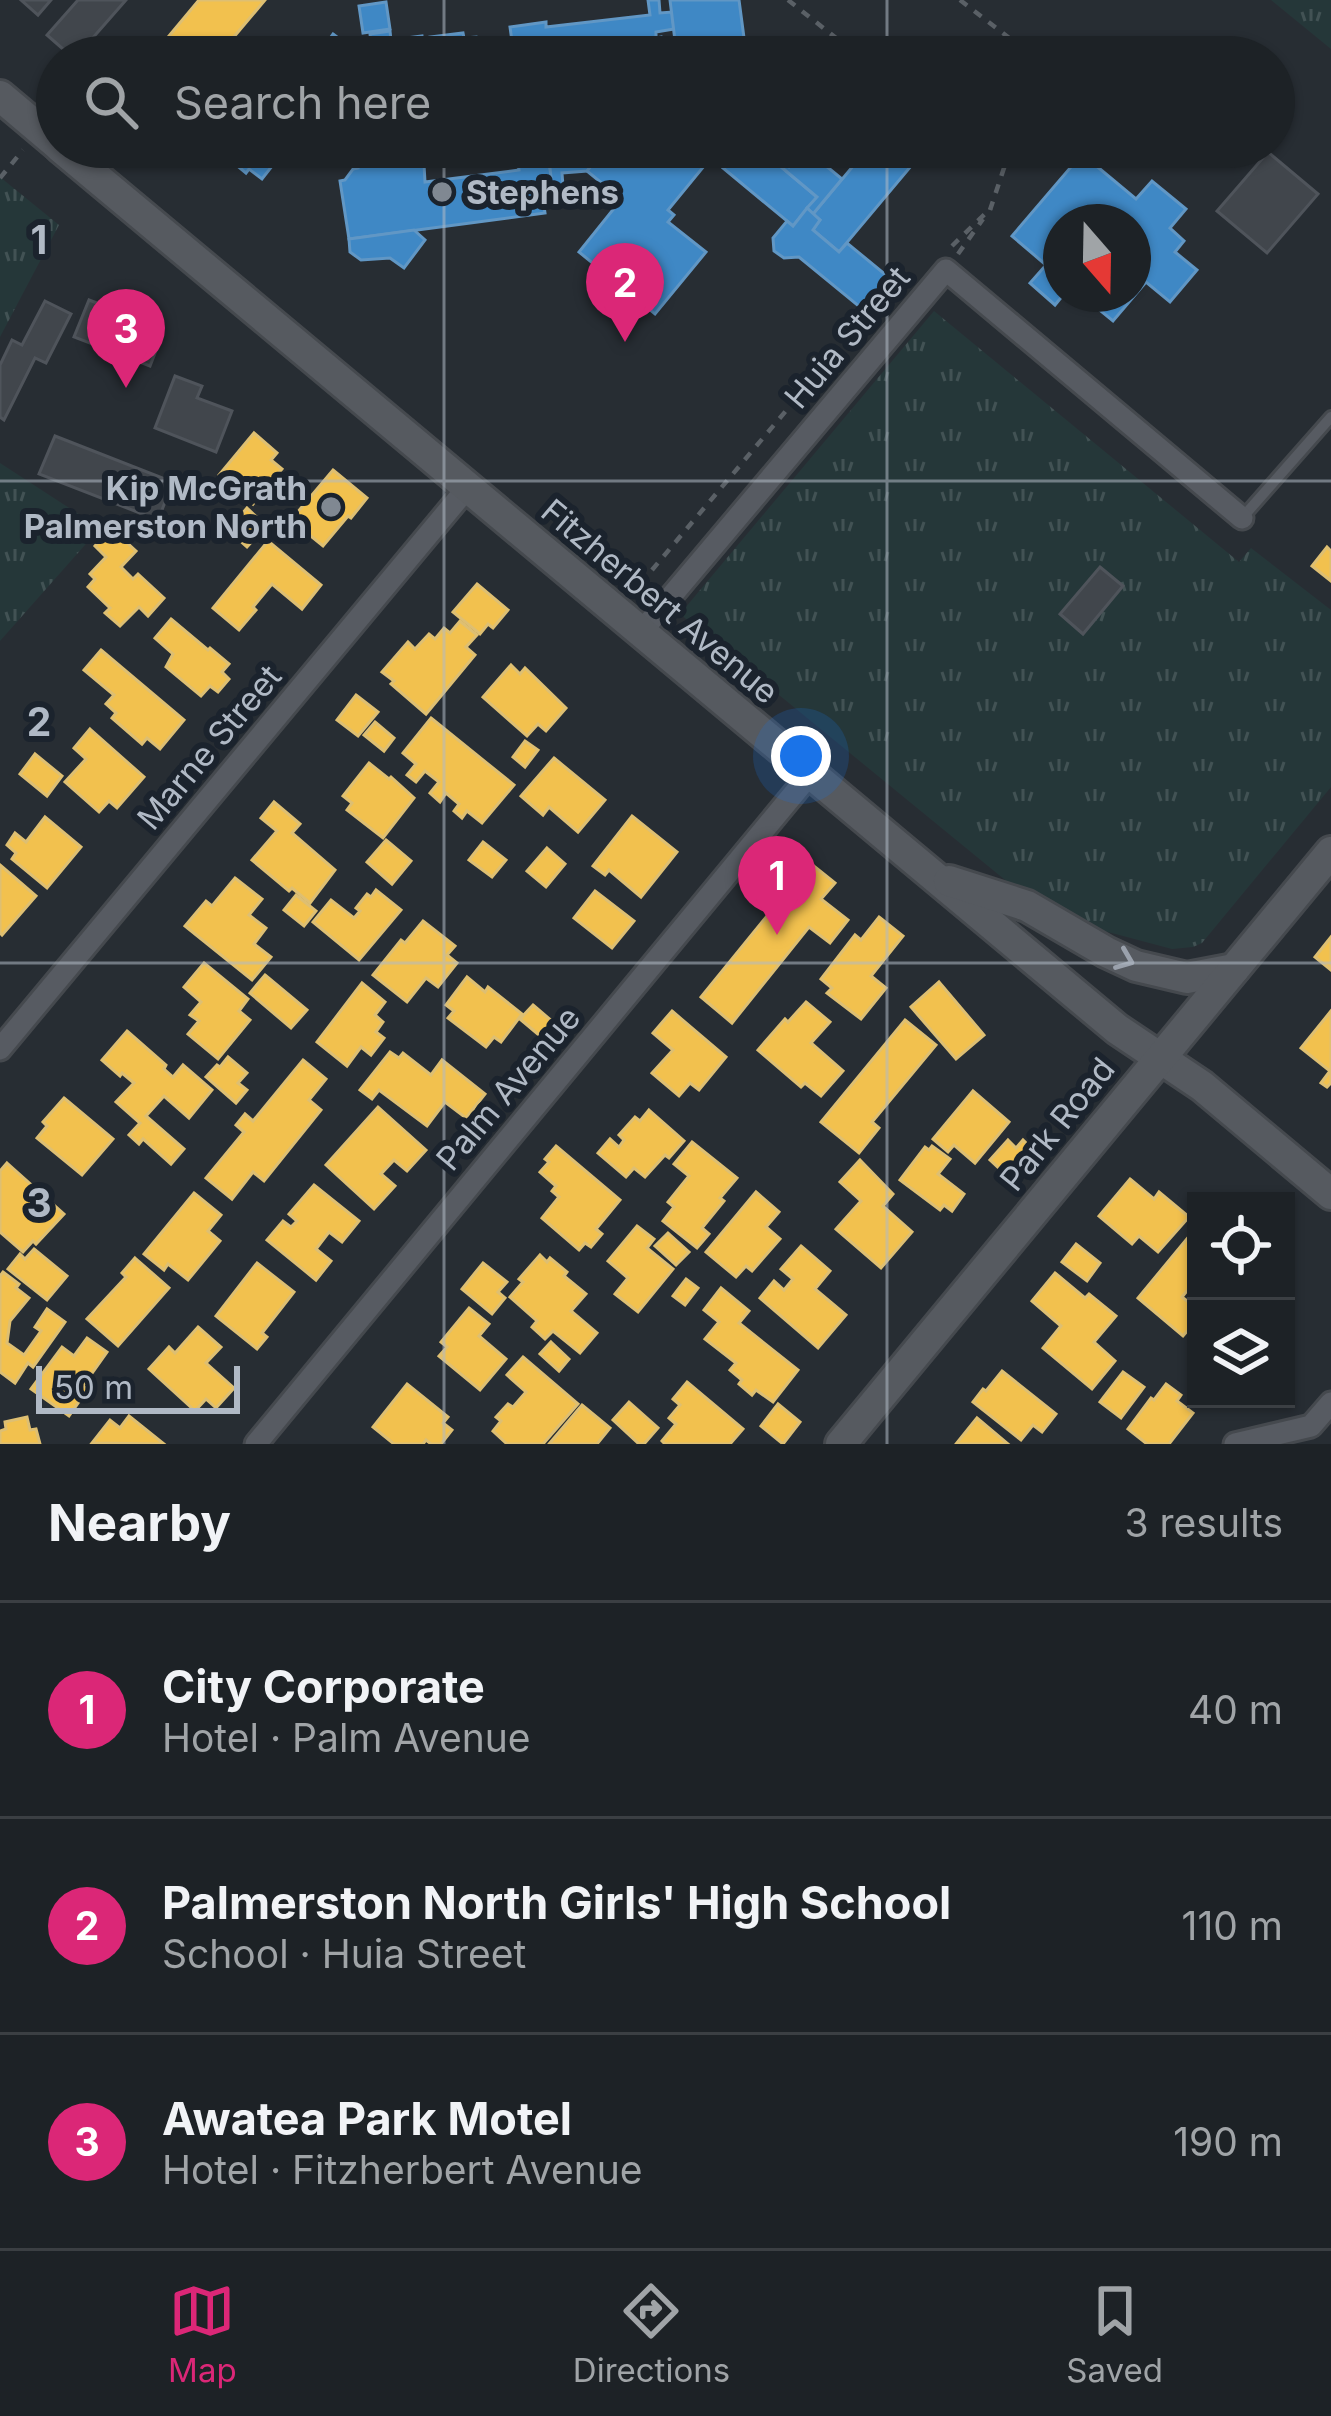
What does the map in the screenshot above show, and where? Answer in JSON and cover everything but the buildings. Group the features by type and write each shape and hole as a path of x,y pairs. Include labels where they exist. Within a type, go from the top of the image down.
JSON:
{"main road":[{"name":"Fitzherbert Avenue","path":"0,96 36,126"},
{"name":"Fitzherbert Avenue","path":"86,168 1117,1028 1202,1087 1331,1194"},
{"name":"Park Road","path":"841,1444 1331,851"},
{"path":"936,877 1027,906 1106,952 1165,974 1187,978 1234,969"}],"street":[{"name":"Huia Street","path":"641,632 946,270 1242,518"},
{"name":"Marne Street","path":"0,1048 468,487"},
{"name":"Palm Avenue","path":"256,1444 812,773"},
{"path":"1235,1444 1311,1426 1331,1402"}],"lane":[{"path":"1242,518 1331,417"}],"path":[{"path":"788,0 833,36"},
{"path":"961,0 1006,36"},
{"path":"0,178 36,152"},
{"path":"946,270 991,208 1004,168"},
{"path":"953,246 991,208"}],"green space":[{"path":"1271,0 1331,0 1331,49"},
{"path":"0,177 59,225 0,337"},
{"path":"934,311 1239,562 1251,548 1331,610 1331,787 1202,943 1193,947 1172,949 1093,928 1010,884 680,614"},
{"path":"0,463 100,528 0,641"}],"place":[{"name":"Stephens","path":"442,192"},
{"name":"Palmerston North Girls' High School","path":"625,342"},
{"name":"Awatea Park Motel","path":"126,388"},
{"name":"Kip McGrath Palmerston North","path":"331,507"},
{"name":"City Corporate","path":"777,935"}]}
